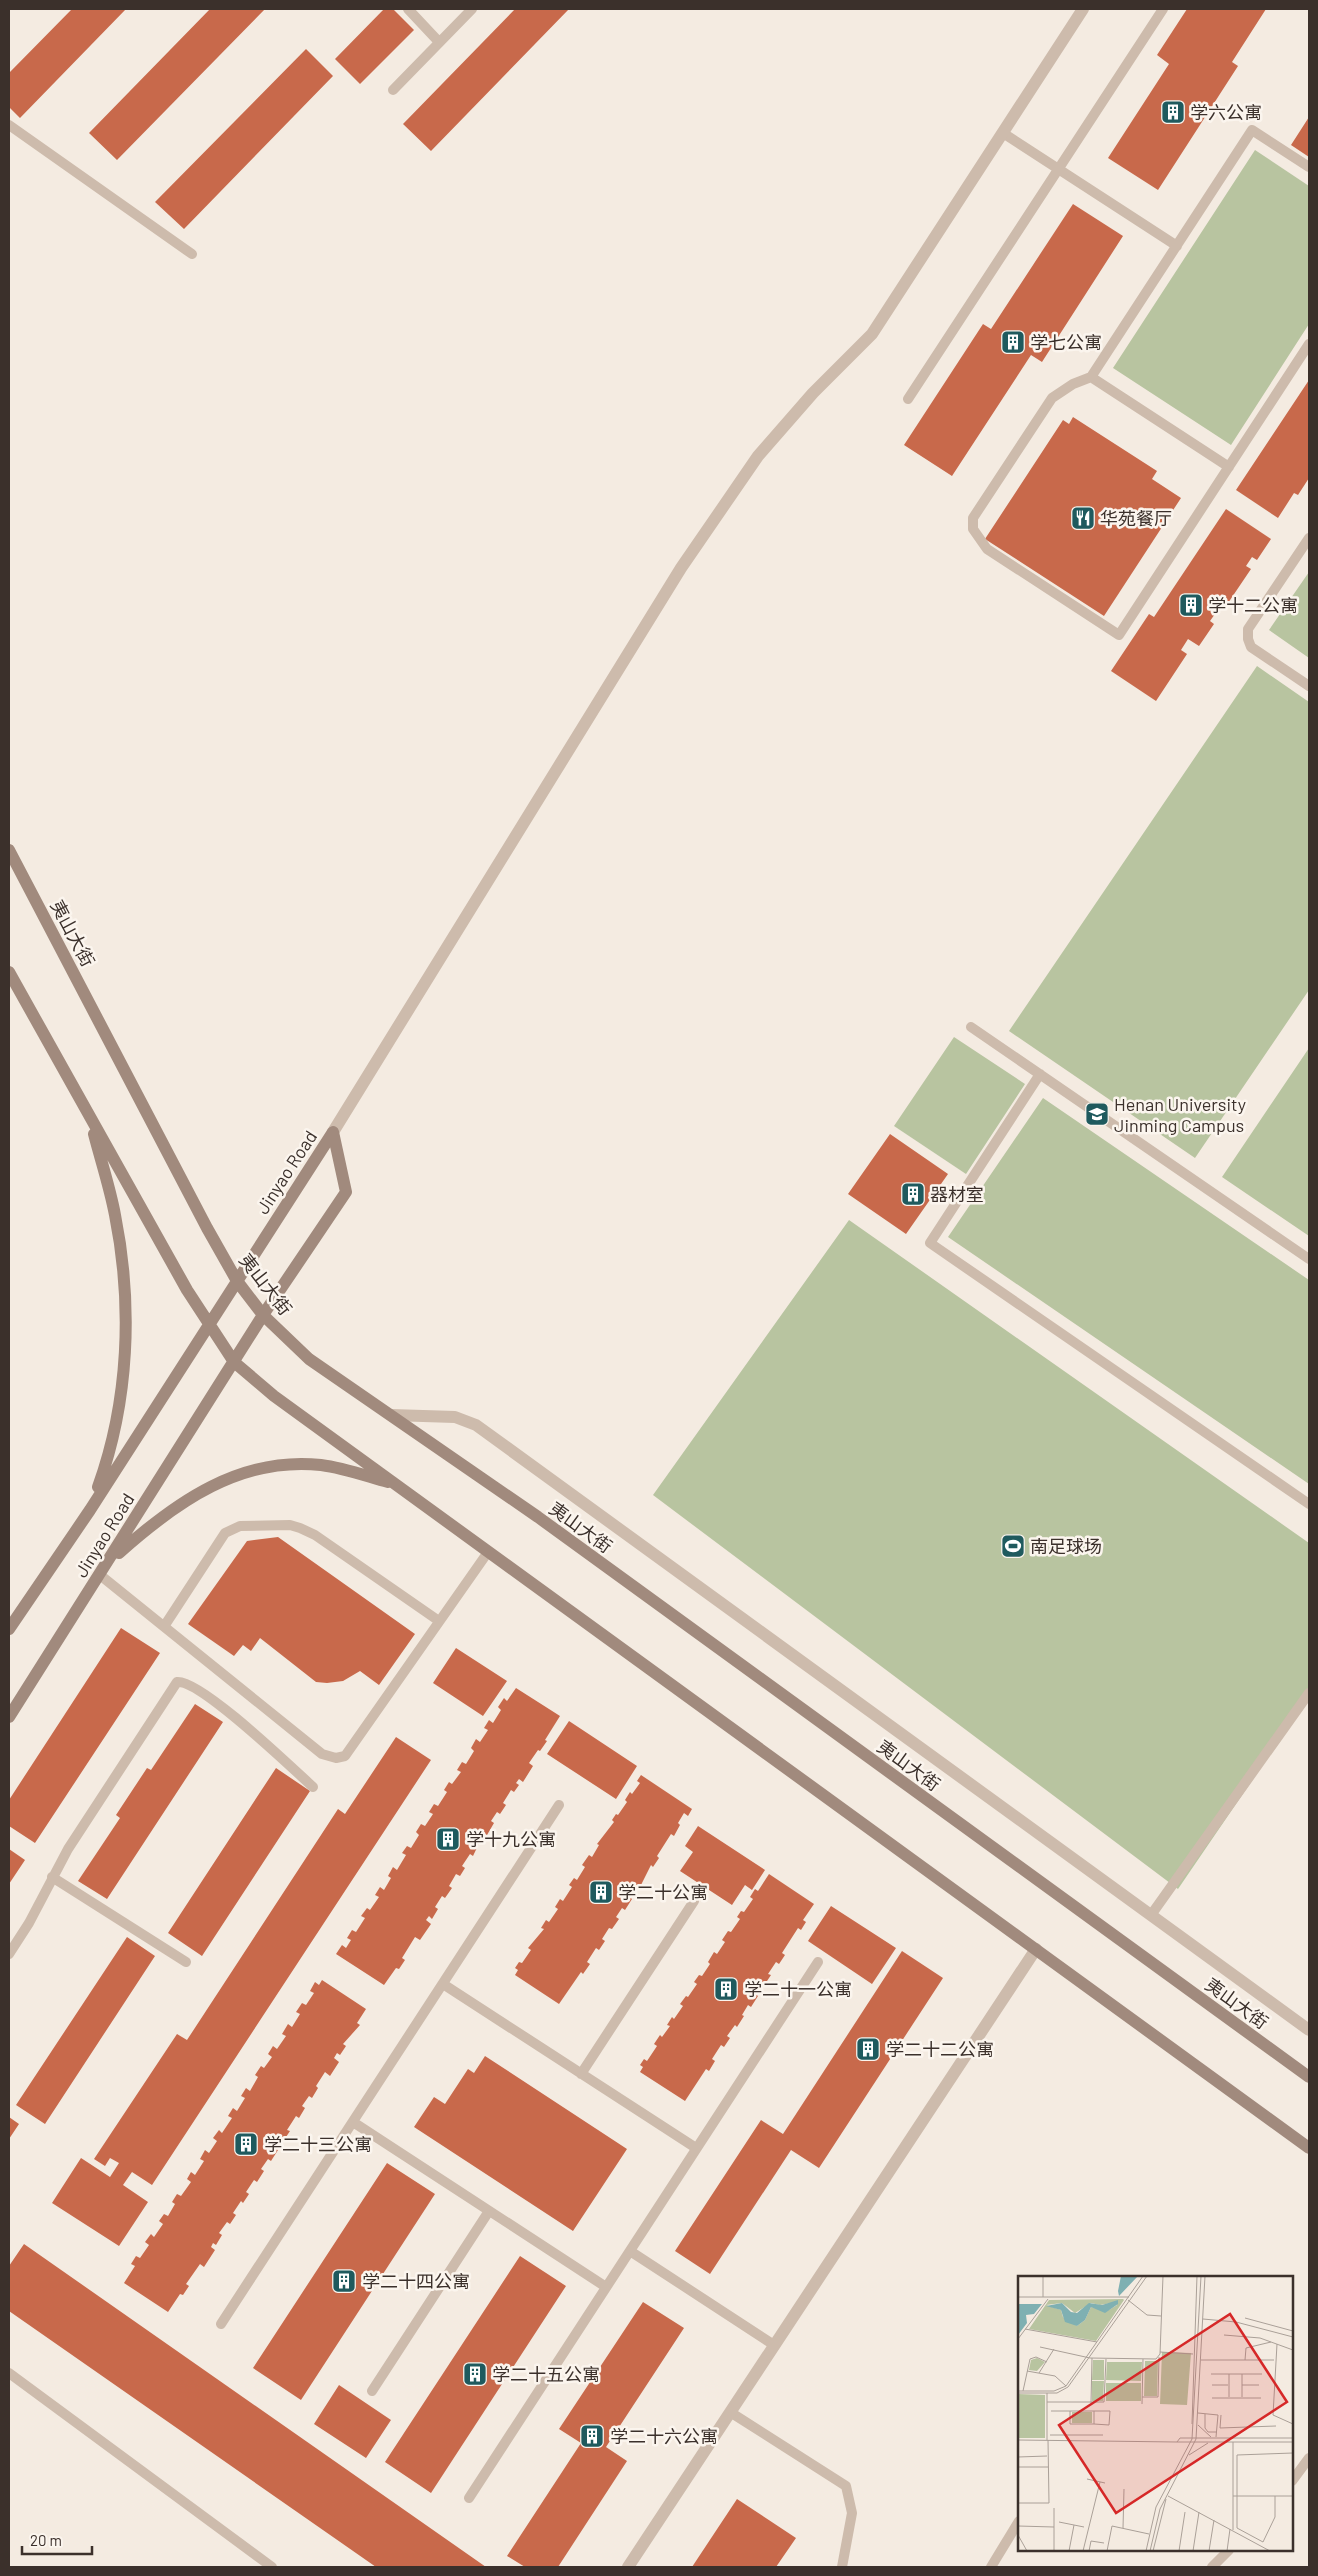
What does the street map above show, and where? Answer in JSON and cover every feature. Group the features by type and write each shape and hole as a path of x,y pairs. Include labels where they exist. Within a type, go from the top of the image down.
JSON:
{"main road":[{"name":"夷山大街","path":"9,850 207,1228 237,1281 263,1315 309,1359 538,1517 1309,2077"},
{"path":"9,972 208,1324 234,1362 274,1396 1309,2148"},
{"path":"89,1115 115,1215 123,1285 126,1354 109,1456 90,1510"},
{"name":"Jinyao Road","path":"9,1629 90,1510 333,1132"},
{"name":"Jinyao Road","path":"9,1717 263,1315 346,1192 333,1132"},
{"path":"108,1563 134,1539 195,1494 244,1471 287,1464 323,1465 394,1483"}],"street":[{"path":"333,1132 681,568 758,456 813,393 872,334 1083,9"},
{"path":"391,1415 455,1417 476,1425 1309,2030"},
{"path":"628,2567 1036,1949"}],"lane":[{"path":"408,9 439,42"},
{"path":"393,90 472,9"},
{"path":"908,399 1163,9"},
{"path":"9,125 192,254"},
{"path":"1309,167 1252,130 1091,377 1073,384 1052,398 973,518 973,529 987,549 1119,635 1309,344"},
{"path":"1003,133 1177,246"},
{"path":"1091,377 1229,467"},
{"path":"1309,538 1248,629 1251,647 1309,686"},
{"path":"970,1027 1309,1259"},
{"path":"1040,1074 930,1243 1309,1504"},
{"path":"164,1625 225,1533 240,1526 290,1525 315,1535 439,1621"},
{"path":"100,1575 322,1754 336,1758 345,1756 488,1552"},
{"path":"9,1954 29,1923 52,1877 177,1682 184,1681 193,1686 231,1714 313,1787"},
{"path":"1151,1915 1309,1693"},
{"path":"221,2324 559,1805"},
{"path":"52,1877 186,1962"},
{"path":"581,2074 694,1901"},
{"path":"469,2498 818,1962"},
{"path":"443,1984 696,2148"},
{"path":"353,2122 606,2287"},
{"path":"372,2391 490,2211"},
{"path":"630,2251 774,2345"},
{"path":"9,2373 272,2567"},
{"path":"730,2412 846,2486 852,2513 842,2567"},
{"path":"1293,2481 1309,2458"},
{"path":"991,2567 1018,2523"},
{"path":"1212,2567 1228,2551"}],"green space":[{"path":"1255,150 1309,186 1309,324 1231,445 1113,368"},
{"path":"1309,572 1309,658 1269,630"},
{"path":"1257,666 1309,702 1309,990 1195,1158 1009,1031"},
{"path":"954,1037 1025,1084 966,1174 894,1126"},
{"path":"1309,1048 1309,1236 1222,1177"},
{"path":"1043,1098 1309,1280 1309,1484 948,1237"},
{"path":"849,1220 1309,1543 1309,1697 1178,1889 653,1495"}],"building":[{"path":"72,9 126,9 20,118 9,107 9,73"},
{"path":"210,9 265,9 117,160 89,133"},
{"path":"384,9 393,9 414,30 360,84 335,59"},
{"path":"515,9 569,9 431,151 403,124"},
{"name":"学六公寓","path":"1187,9 1266,9 1232,62 1238,66 1158,190 1108,158 1169,64 1157,55"},
{"path":"306,49 333,76 184,229 155,202"},
{"path":"1309,117 1309,157 1291,145"},
{"name":"学七公寓","path":"1073,204 1123,236 1042,362 1031,355 952,476 904,445 983,324 991,329"},
{"path":"1309,380 1309,478 1298,495 1294,493 1278,518 1236,490"},
{"name":"华苑餐厅","path":"1073,417 1157,471 1152,479 1181,498 1104,616 985,539 1063,420 1069,424"},
{"name":"学十二公寓","path":"1226,509 1271,539 1257,560 1252,557 1246,566 1251,569 1226,606 1222,604 1210,621 1214,624 1199,646 1188,639 1181,650 1187,654 1156,701 1111,671 1149,614 1154,617"},
{"path":"890,1134 948,1174 906,1234 848,1194"},
{"path":"278,1537 415,1634 379,1685 360,1671 343,1681 316,1682 260,1638 251,1651 243,1645 234,1656 188,1624 247,1541"},
{"path":"121,1628 160,1653 35,1843 9,1826 9,1800"},
{"path":"456,1648 507,1681 483,1716 433,1683"},
{"name":"学十九公寓","path":"516,1688 560,1716 545,1740 547,1741 529,1763 533,1766 523,1782 519,1779 516,1783 519,1785 514,1792 511,1790 503,1803 506,1805 500,1814 497,1812 491,1821 494,1823 487,1835 484,1833 473,1856 470,1854 462,1866 465,1868 460,1876 456,1874 449,1886 452,1888 445,1898 442,1896 435,1907 438,1909 432,1919 429,1916 426,1920 431,1924 420,1940 415,1937 402,1958 405,1960 399,1969 396,1968 384,1985 336,1954 342,1945 346,1948 351,1940 347,1938 352,1930 356,1932 365,1918 361,1916 367,1908 370,1910 379,1897 375,1895 380,1887 384,1890 391,1878 388,1876 393,1867 397,1870 406,1855 402,1853 407,1846 411,1848 419,1835 416,1832 421,1824 425,1826 433,1814 429,1812 434,1804 438,1806 447,1792 444,1790 449,1782 452,1784 461,1772 457,1770 462,1762 466,1764 474,1751 471,1748 476,1739 480,1742 488,1730 484,1728 489,1720 493,1723 501,1710 498,1707 504,1698 507,1701"},
{"path":"195,1704 223,1722 107,1899 78,1881 120,1818 116,1815 147,1768 151,1770"},
{"path":"569,1721 637,1766 616,1799 547,1754"},
{"path":"396,1737 431,1760 152,2185 132,2172 123,2185 148,2202 119,2246 52,2203 81,2158 110,2177 119,2163 110,2158 105,2166 94,2159 177,2034 187,2040 338,1809 345,1814"},
{"path":"276,1768 310,1791 202,1956 168,1933"},
{"name":"学二十公寓","path":"641,1775 692,1809 688,1816 684,1813 678,1823 680,1825 674,1836 671,1834 657,1856 659,1858 653,1867 651,1865 640,1887 637,1885 629,1897 632,1899 625,1910 622,1908 616,1917 619,1919 612,1929 609,1928 602,1939 605,1941 599,1950 596,1948 587,1962 590,1964 583,1974 581,1972 559,2004 515,1975 518,1970 515,1968 519,1962 522,1963 531,1950 528,1948 544,1929 541,1928 546,1920 549,1922 558,1909 555,1907 560,1899 563,1901 572,1887 569,1885 574,1878 577,1880 585,1867 582,1865 589,1855 592,1857 599,1845 597,1844 614,1822 612,1820 627,1802 625,1800 630,1792 632,1794 640,1783 637,1781"},
{"path":"698,1826 765,1870 752,1890 745,1885 732,1905 680,1871 693,1852 685,1846"},
{"path":"9,1849 25,1860 9,1884"},
{"name":"学二十一公寓","path":"769,1874 814,1904 803,1920 806,1922 801,1930 798,1928 782,1953 785,1955 779,1964 776,1962 768,1974 771,1975 765,1984 762,1983 755,1994 758,1996 751,2007 748,2005 737,2027 735,2025 727,2036 730,2038 724,2047 721,2045 712,2059 715,2061 709,2071 706,2069 685,2101 640,2072 643,2067 640,2065 644,2059 647,2061 657,2046 654,2044 670,2026 667,2025 672,2017 674,2019 683,2006 680,2004 686,1996 688,1997 697,1984 694,1982 699,1975 702,1976 710,1964 708,1962 714,1952 717,1954 725,1942 722,1940 728,1931 731,1932 740,1919 737,1917 741,1911 744,1912 753,1899 750,1897 755,1889 758,1891"},
{"path":"831,1906 896,1948 872,1984 808,1941"},
{"path":"127,1937 155,1956 45,2124 16,2105"},
{"name":"学二十二公寓","path":"902,1951 943,1978 819,2168 791,2150 710,2274 675,2251 761,2120 783,2134"},
{"name":"学二十三公寓","path":"322,1980 366,2009 357,2023 360,2025 343,2044 346,2046 340,2055 337,2053 334,2058 339,2062 330,2076 325,2072 316,2086 318,2088 312,2098 309,2096 302,2106 305,2108 299,2118 296,2116 287,2130 290,2131 284,2140 281,2138 275,2148 278,2150 271,2161 268,2159 261,2169 264,2171 257,2182 254,2180 246,2192 249,2194 243,2203 241,2201 233,2213 236,2215 230,2224 227,2222 219,2233 222,2235 216,2245 213,2243 211,2247 215,2250 204,2267 200,2264 186,2284 189,2286 183,2295 180,2294 168,2312 124,2283 135,2266 131,2264 136,2256 140,2258 149,2245 145,2242 151,2234 154,2237 163,2224 159,2221 164,2214 168,2216 175,2204 172,2202 177,2194 181,2196 191,2182 187,2179 191,2172 195,2175 204,2161 200,2159 205,2150 209,2153 217,2141 213,2138 219,2130 222,2133 232,2118 228,2116 233,2108 237,2111 245,2098 241,2096 246,2088 250,2091 258,2077 255,2075 261,2066 264,2068 272,2057 268,2054 273,2046 277,2049 286,2036 282,2034 288,2024 292,2027 300,2014 296,2012 302,2003 306,2005 314,1993 310,1991 315,1982 319,1985"},
{"path":"485,2056 627,2149 573,2231 414,2127 434,2097 445,2104 468,2069 474,2073"},
{"path":"9,2117 19,2124 9,2139"},
{"name":"学二十四公寓","path":"387,2163 435,2194 301,2400 253,2368"},
{"path":"24,2244 486,2567 376,2567 9,2311 9,2266"},
{"name":"学二十五公寓","path":"520,2256 566,2286 431,2493 385,2462"},
{"name":"学二十六公寓","path":"643,2302 684,2328 606,2447 627,2461 558,2567 525,2567 507,2556 581,2443 559,2429"},
{"path":"339,2385 391,2420 366,2458 314,2424"},
{"path":"737,2499 796,2538 776,2567 692,2567"}],"place":[{"name":"学六公寓","path":"1173,112"},
{"name":"学七公寓","path":"1013,342"},
{"name":"华苑餐厅","path":"1083,518"},
{"name":"学十二公寓","path":"1191,605"},
{"name":"Henan University Jinming Campus","path":"1097,1114"},
{"name":"器材室","path":"913,1194"},
{"name":"南足球场","path":"1013,1546"},
{"name":"学十九公寓","path":"448,1839"},
{"name":"学二十公寓","path":"601,1892"},
{"name":"学二十一公寓","path":"726,1989"},
{"name":"学二十二公寓","path":"868,2049"},
{"name":"学二十三公寓","path":"246,2144"},
{"name":"学二十四公寓","path":"344,2281"},
{"name":"学二十五公寓","path":"475,2374"},
{"name":"学二十六公寓","path":"592,2436"}]}
